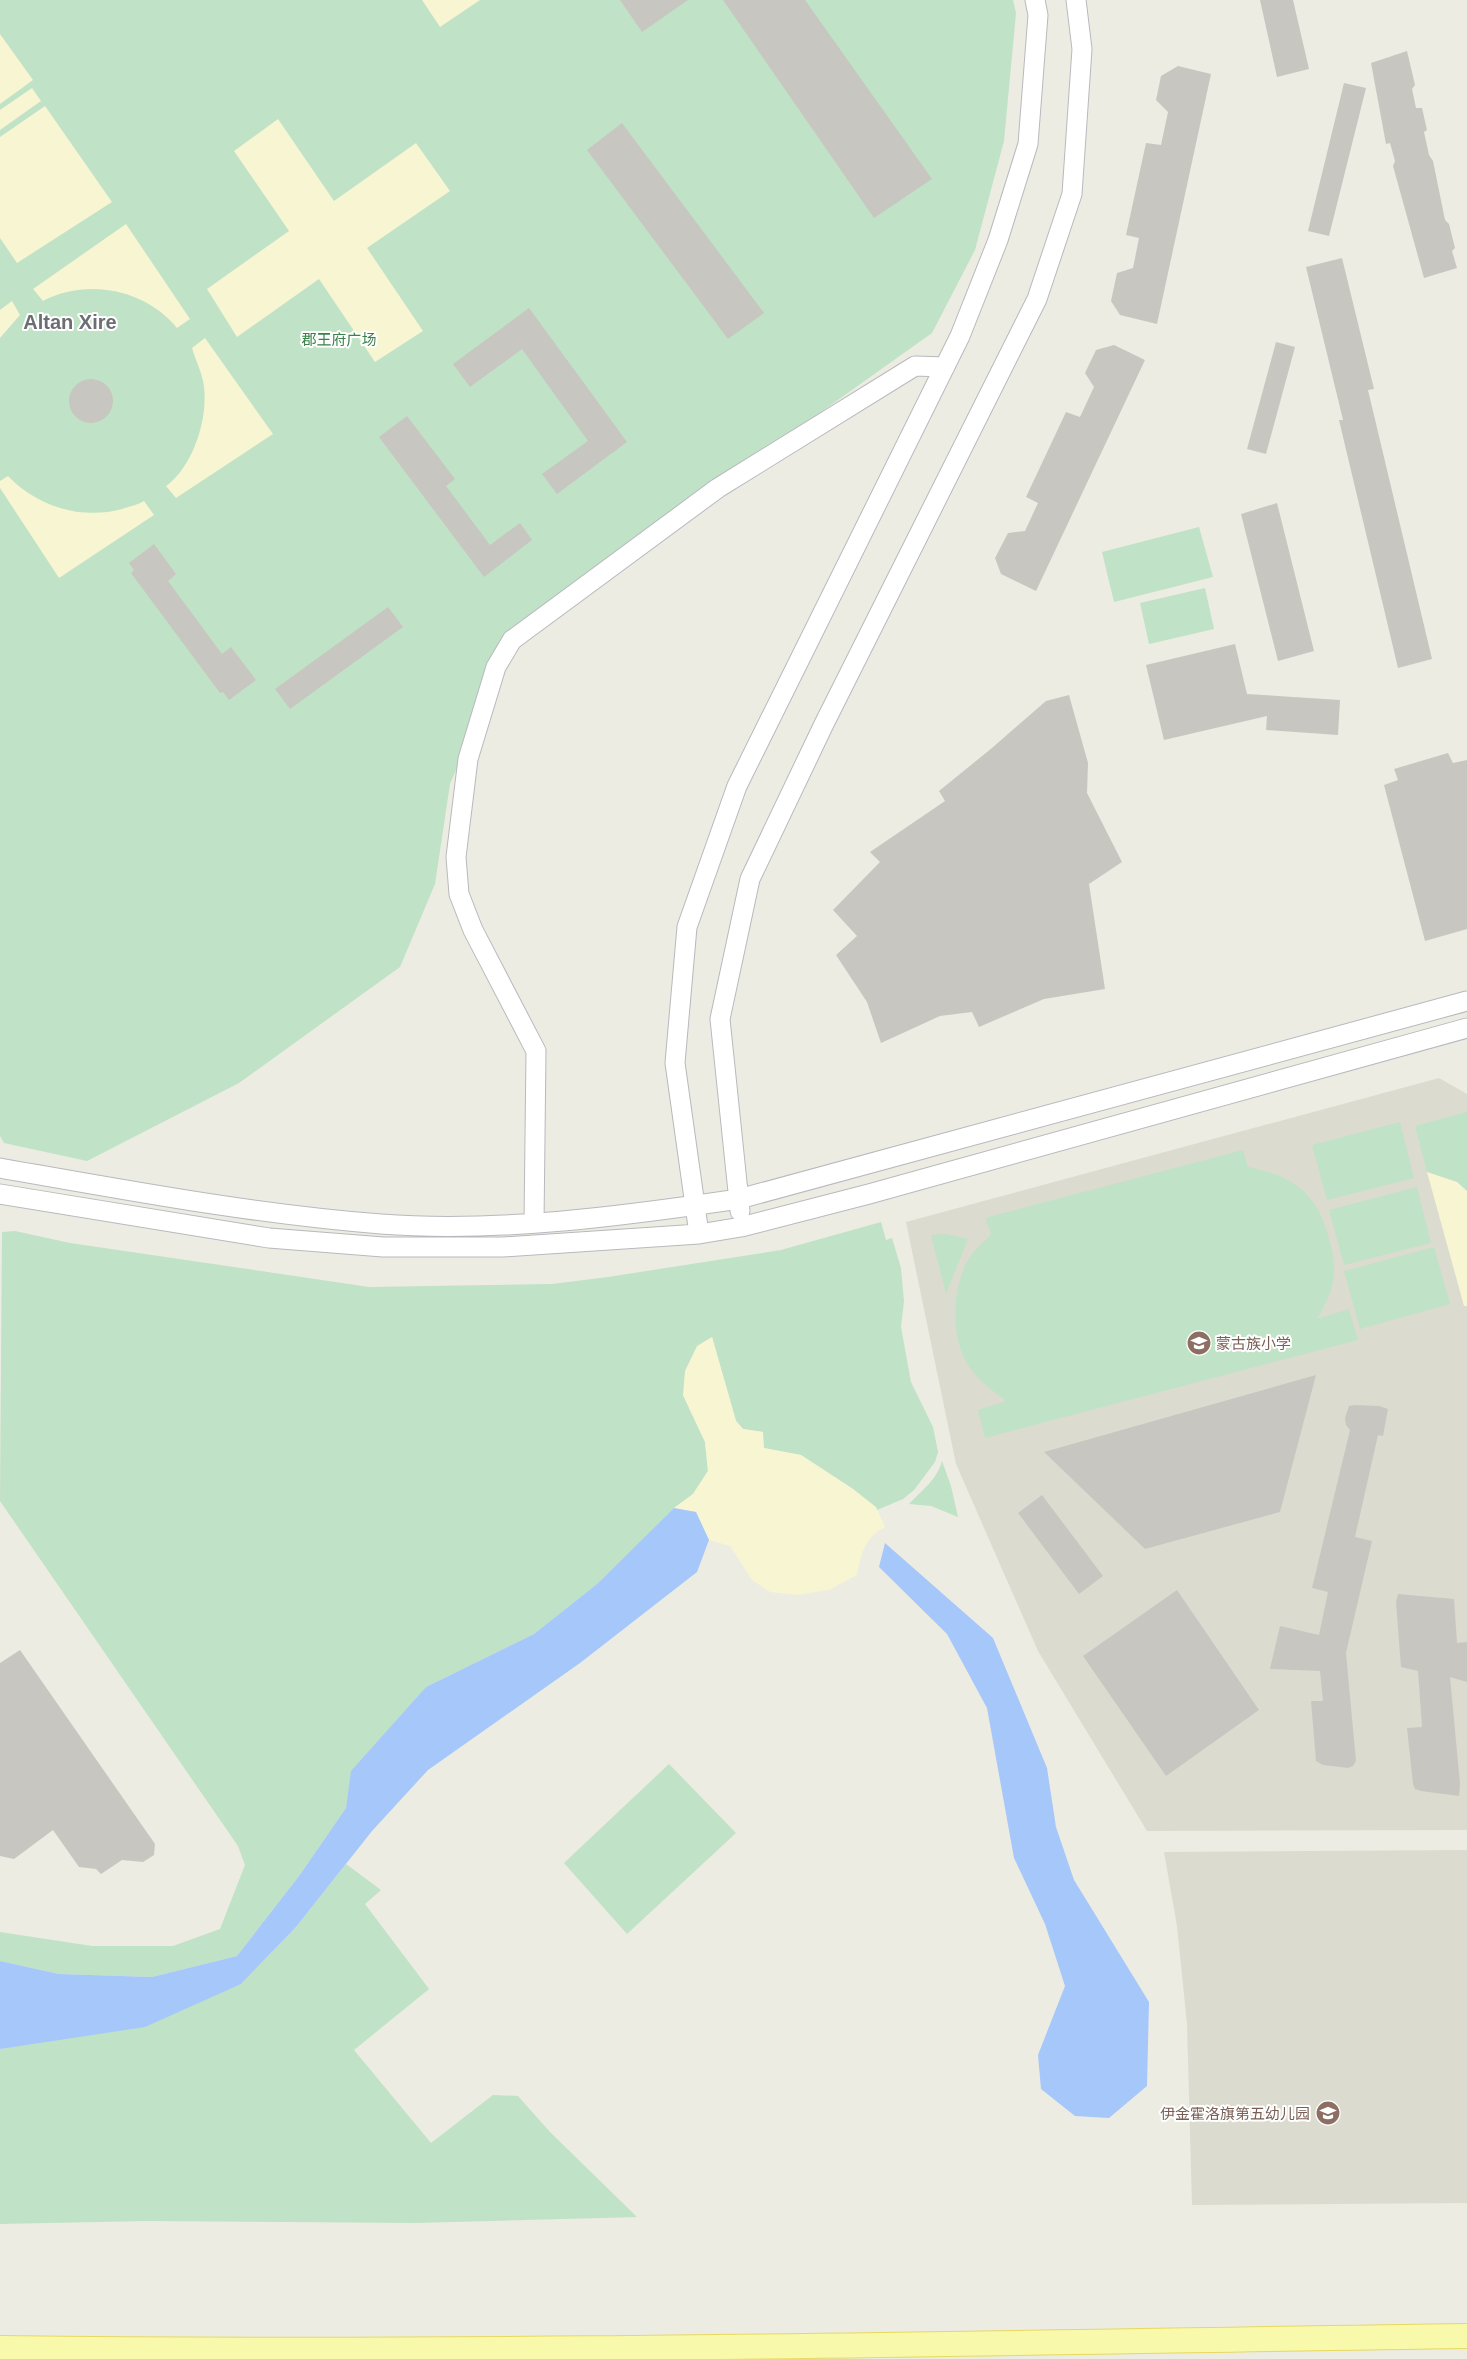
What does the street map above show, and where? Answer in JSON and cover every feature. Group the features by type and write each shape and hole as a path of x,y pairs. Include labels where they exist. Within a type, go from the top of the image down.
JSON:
{"main road":[{"path":"0,2348 214,2351 735,2347 1467,2336"}],"street":[{"path":"699,1234 697,1205 675,1063 687,927 736,786 960,336 998,240 1028,144 1038,15 1035,0"},
{"path":"741,1227 720,1018 750,879 824,724 1036,299 1072,194 1082,49 1076,0"},
{"path":"534,1223 536,1051 473,930 459,894 456,857 468,760 496,667 512,640 718,488 915,366 944,366"},
{"path":"0,1168 206,1204 382,1224 504,1226 697,1205 738,1199 1467,1001"},
{"path":"0,1194 269,1238 383,1247 503,1247 699,1234 741,1227 868,1194 1467,1028"}],"shaded area":[{"name":"蒙古族小学","path":"1439,1078 1467,1094 1467,1830 1147,1831 1038,1651 956,1464 906,1222"},
{"name":"伊金霍洛旗第五幼儿园","path":"1467,1850 1467,2203 1192,2205 1187,2024 1177,1926 1164,1852"}],"green space":[{"name":"郡王府广场","path":"0,0 1013,0 1016,13 1004,141 975,250 932,333 554,602 497,675 450,784 435,884 400,967 239,1083 87,1161 4,1143 0,1136"},
{"path":"1199,527 1213,577 1114,602 1102,552"},
{"path":"1205,588 1214,629 1149,644 1140,603"},
{"path":"1467,1112 1467,1191 1457,1182 1427,1172 1415,1126"},
{"path":"1400,1122 1414,1178 1327,1200 1312,1145"},
{"path":"1243,1150 1248,1167 1265,1171 1291,1182 1302,1190 1319,1211 1330,1242 1334,1273 1331,1291 1317,1319 1349,1309 1358,1340 985,1438 978,1410 1006,1401 972,1371 960,1346 955,1316 958,1286 962,1272 970,1257 991,1234 985,1218"},
{"path":"1417,1187 1431,1243 1344,1265 1329,1210"},
{"path":"881,1222 886,1240 892,1238 901,1268 904,1301 901,1327 911,1382 933,1427 938,1452 935,1462 914,1490 903,1499 877,1510 853,1489 801,1455 763,1448 763,1432 743,1429 736,1421 712,1337 683,1395 705,1442 708,1471 693,1494 674,1508 597,1584 534,1634 426,1687 352,1771 346,1808 299,1876 237,1956 152,1977 59,1974 0,1961 0,1932 92,1946 173,1946 220,1929 245,1865 238,1846 0,1501 2,1232 15,1231 70,1243 369,1287 552,1284 608,1277 781,1250"},
{"path":"946,1234 968,1239 946,1294 931,1235"},
{"path":"1434,1247 1450,1304 1360,1329 1344,1271"},
{"path":"942,1461 951,1486 958,1517 931,1506 909,1504 937,1474"},
{"path":"669,1764 736,1833 627,1934 564,1863"},
{"path":"346,1864 381,1890 365,1904 429,1989 354,2050 431,2143 493,2095 518,2096 550,2132 637,2217 415,2223 146,2221 0,2224 0,2049 241,1984 296,1927"}],"sand":[{"path":"422,0 480,0 440,27"},
{"path":"0,34 33,80 0,104"},
{"path":"32,88 41,101 0,130 0,110"},
{"path":"45,106 112,202 17,263 0,238 0,137"},
{"path":"278,119 334,201 416,143 450,191 367,248 423,331 375,362 319,279 237,337 207,289 289,231 234,151"},
{"path":"126,224 190,319 177,328 149,304 132,296 114,291 78,290 60,294 43,301 33,289"},
{"path":"12,301 20,315 0,338 0,310"},
{"path":"205,338 273,434 176,498 166,486 185,466 198,438 202,423 205,394 201,373 192,348"},
{"path":"8,476 33,496 61,508 76,512 107,512 144,501 154,515 59,578 0,488 0,481"},
{"path":"1427,1172 1457,1182 1467,1191 1467,1306 1464,1306"},
{"path":"712,1337 736,1421 743,1429 763,1432 764,1448 801,1455 853,1489 876,1507 885,1527 868,1541 860,1560 857,1575 829,1590 797,1595 770,1592 752,1580 730,1546 709,1540 696,1512 674,1508 693,1494 708,1471 705,1442 683,1395 685,1371 697,1346"}],"water":[{"path":"674,1508 696,1512 709,1540 697,1572 580,1663 428,1770 372,1831 296,1927 241,1984 145,2027 0,2049 0,1961 59,1974 152,1977 237,1956 299,1876 346,1808 351,1771 426,1687 534,1634 597,1584"},
{"path":"885,1543 993,1638 1047,1768 1056,1827 1074,1880 1149,2002 1147,2086 1109,2118 1075,2116 1041,2089 1038,2055 1065,1986 1045,1924 1014,1858 987,1708 947,1634 879,1567"}],"building":[{"path":"620,0 688,0 642,32"},
{"path":"723,0 805,0 932,179 874,218"},
{"path":"1260,0 1293,0 1309,69 1277,77"},
{"path":"1407,51 1415,85 1412,89 1416,108 1422,108 1427,130 1424,132 1429,155 1433,161 1445,220 1449,224 1455,248 1452,251 1457,268 1424,278 1393,166 1395,161 1390,143 1386,144 1371,63"},
{"path":"1178,66 1211,74 1157,324 1120,315 1111,301 1117,273 1133,268 1139,238 1126,235 1146,143 1161,145 1168,112 1156,100 1161,76"},
{"path":"1344,83 1366,88 1329,236 1308,231"},
{"path":"622,123 764,313 728,339 587,150"},
{"path":"1342,258 1374,389 1368,390 1432,659 1398,668 1339,420 1343,420 1306,267"},
{"path":"529,308 627,442 557,494 542,474 588,441 522,349 470,387 453,364"},
{"path":"1276,342 1295,347 1266,454 1247,449"},
{"path":"1114,345 1145,360 1036,591 1001,574 995,558 1008,533 1025,531 1038,503 1026,497 1066,412 1080,417 1094,387 1085,373 1096,350"},
{"path":"87,379 95,379 107,385 113,401 107,417 95,423 87,423 75,417 69,405 69,397 75,385"},
{"path":"407,416 455,479 446,486 490,545 520,523 532,540 484,577 379,437"},
{"path":"1277,503 1314,651 1278,661 1241,514"},
{"path":"154,544 176,574 168,581 222,654 231,647 256,680 229,700 223,692 220,693 131,573 134,570 129,563"},
{"path":"388,607 403,627 290,709 275,689"},
{"path":"1235,644 1247,694 1340,700 1338,735 1266,730 1267,716 1164,740 1146,665"},
{"path":"1069,695 1088,763 1087,793 1122,862 1089,884 1105,989 1044,999 979,1027 972,1012 940,1016 881,1043 867,1002 836,955 857,936 833,910 880,862 870,852 945,801 939,791 1046,701"},
{"path":"1448,753 1453,763 1467,760 1467,929 1425,941 1384,785 1398,780 1394,769"},
{"path":"1316,1375 1280,1512 1145,1549 1044,1452"},
{"path":"1349,1406 1379,1406 1388,1409 1383,1436 1378,1435 1355,1537 1372,1541 1346,1653 1356,1761 1353,1766 1348,1768 1323,1765 1316,1761 1311,1701 1323,1701 1320,1671 1270,1669 1280,1626 1319,1635 1328,1592 1312,1588 1350,1430 1346,1425 1345,1418"},
{"path":"1042,1495 1103,1576 1079,1594 1018,1513"},
{"path":"1177,1590 1259,1710 1166,1776 1083,1656"},
{"path":"1398,1594 1454,1599 1457,1643 1467,1642 1467,1682 1450,1677 1460,1784 1459,1796 1421,1791 1415,1789 1413,1784 1407,1728 1422,1727 1418,1671 1401,1667 1396,1602"},
{"path":"20,1650 155,1844 154,1855 143,1862 122,1860 101,1874 96,1869 79,1867 53,1830 14,1859 0,1856 0,1663"}],"place":[{"name":"蒙古族小学","path":"1199,1343"},
{"name":"伊金霍洛旗第五幼儿园","path":"1328,2113"}],"district":[{"name":"Altan Xire","path":"70,322"}]}
